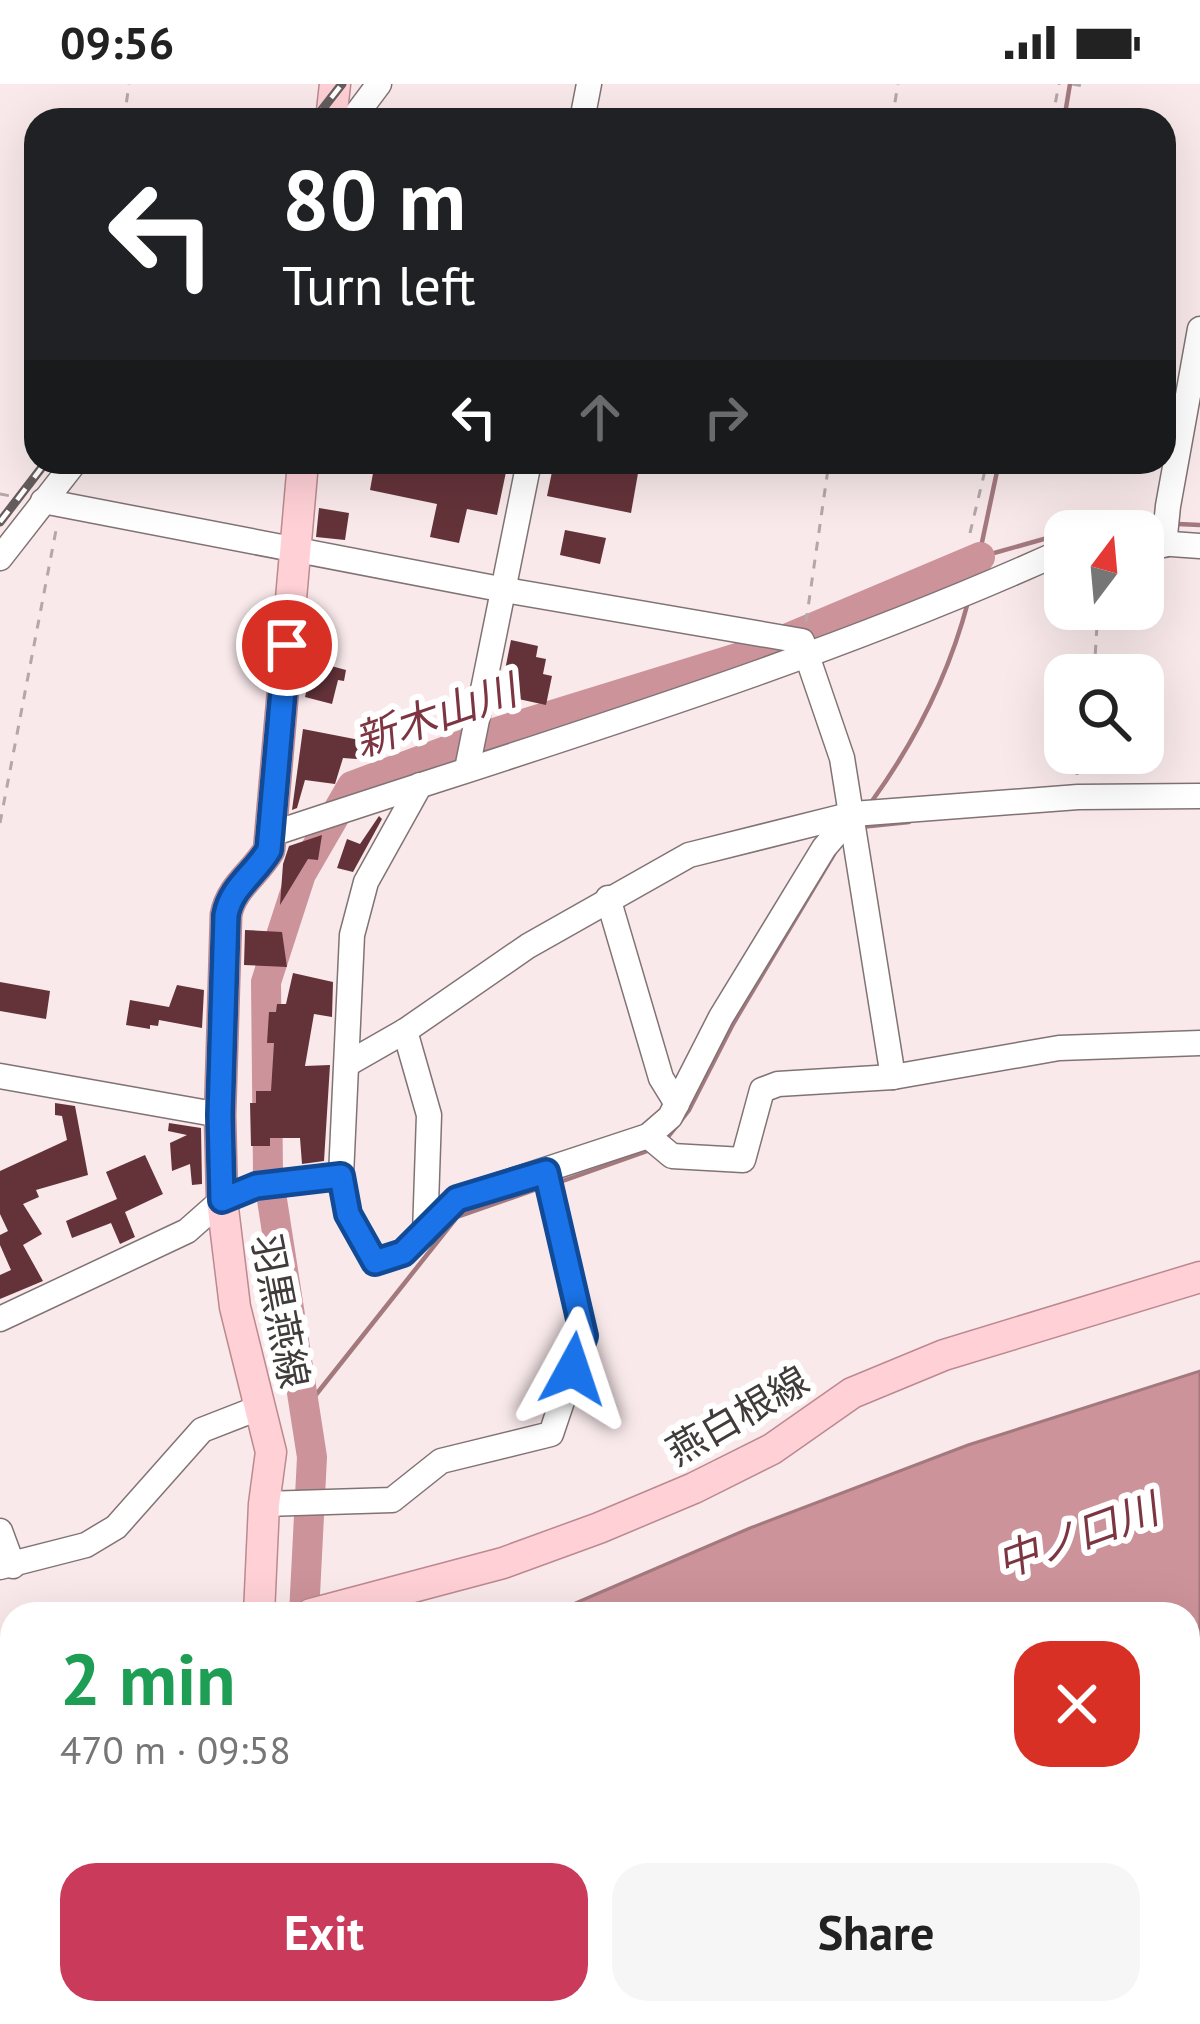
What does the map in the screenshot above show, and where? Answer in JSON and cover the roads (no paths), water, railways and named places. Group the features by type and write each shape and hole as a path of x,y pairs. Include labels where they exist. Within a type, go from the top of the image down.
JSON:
{"main road":[{"name":"羽黒燕線","path":"260,1602 271,1452 236,1306 222,1200 220,1115 228,903 238,886 255,874 269,850 302,474"},
{"name":"燕白根線","path":"356,1602 503,1563 599,1528 772,1449 852,1393 944,1355 1200,1277"}],"street":[{"path":"1176,462 1200,328"},
{"path":"0,558 52,503 68,474"},
{"path":"467,769 527,474"},
{"path":"1164,517 1174,474"},
{"path":"52,503 806,648"},
{"path":"1164,544 1200,546"},
{"path":"269,835 806,648 1044,558"},
{"path":"806,648 842,758 893,1077"},
{"path":"420,784 367,882 351,957 341,1176 348,1214 375,1262 403,1253 457,1199 648,1136 670,1117 721,1017 824,848 853,814"},
{"path":"349,1063 528,946 689,855 853,814 1078,797 1200,796"},
{"path":"608,898 661,1078 676,1104"},
{"path":"405,1030 429,1115 425,1234"},
{"path":"648,1136 672,1156 742,1160 762,1090 778,1084 893,1077 1059,1048 1200,1043"},
{"path":"0,1076 220,1115"},
{"path":"264,1504 392,1500 441,1461 551,1434 584,1336 546,1172"},
{"path":"0,1319 187,1232 222,1200 256,1186 341,1176"},
{"path":"0,1531 7,1566 86,1545 116,1527 202,1430 261,1407"}],"water":[{"name":"中ノ口川","path":"1200,1371 1200,1602 578,1602 750,1528 968,1445"}],"waterway":[{"name":"新木山川","path":"1066,108 1070,84"},
{"name":"新木山川","path":"974,580 996,474"},
{"path":"1178,524 1200,525"},
{"path":"980,557 1044,539"},
{"name":"新木山川","path":"305,1602 312,1457 268,1174 266,982 301,874 352,786 497,732 750,654 980,557"},
{"path":"872,801 929,706 968,602"},
{"path":"861,827 909,822"},
{"path":"667,1138 689,1110 733,1024 834,854"},
{"path":"557,1183 653,1149"},
{"path":"307,1406 457,1217 540,1188"}],"railway":[{"path":"323,108 342,84"},
{"path":"0,522 37,474"}]}
